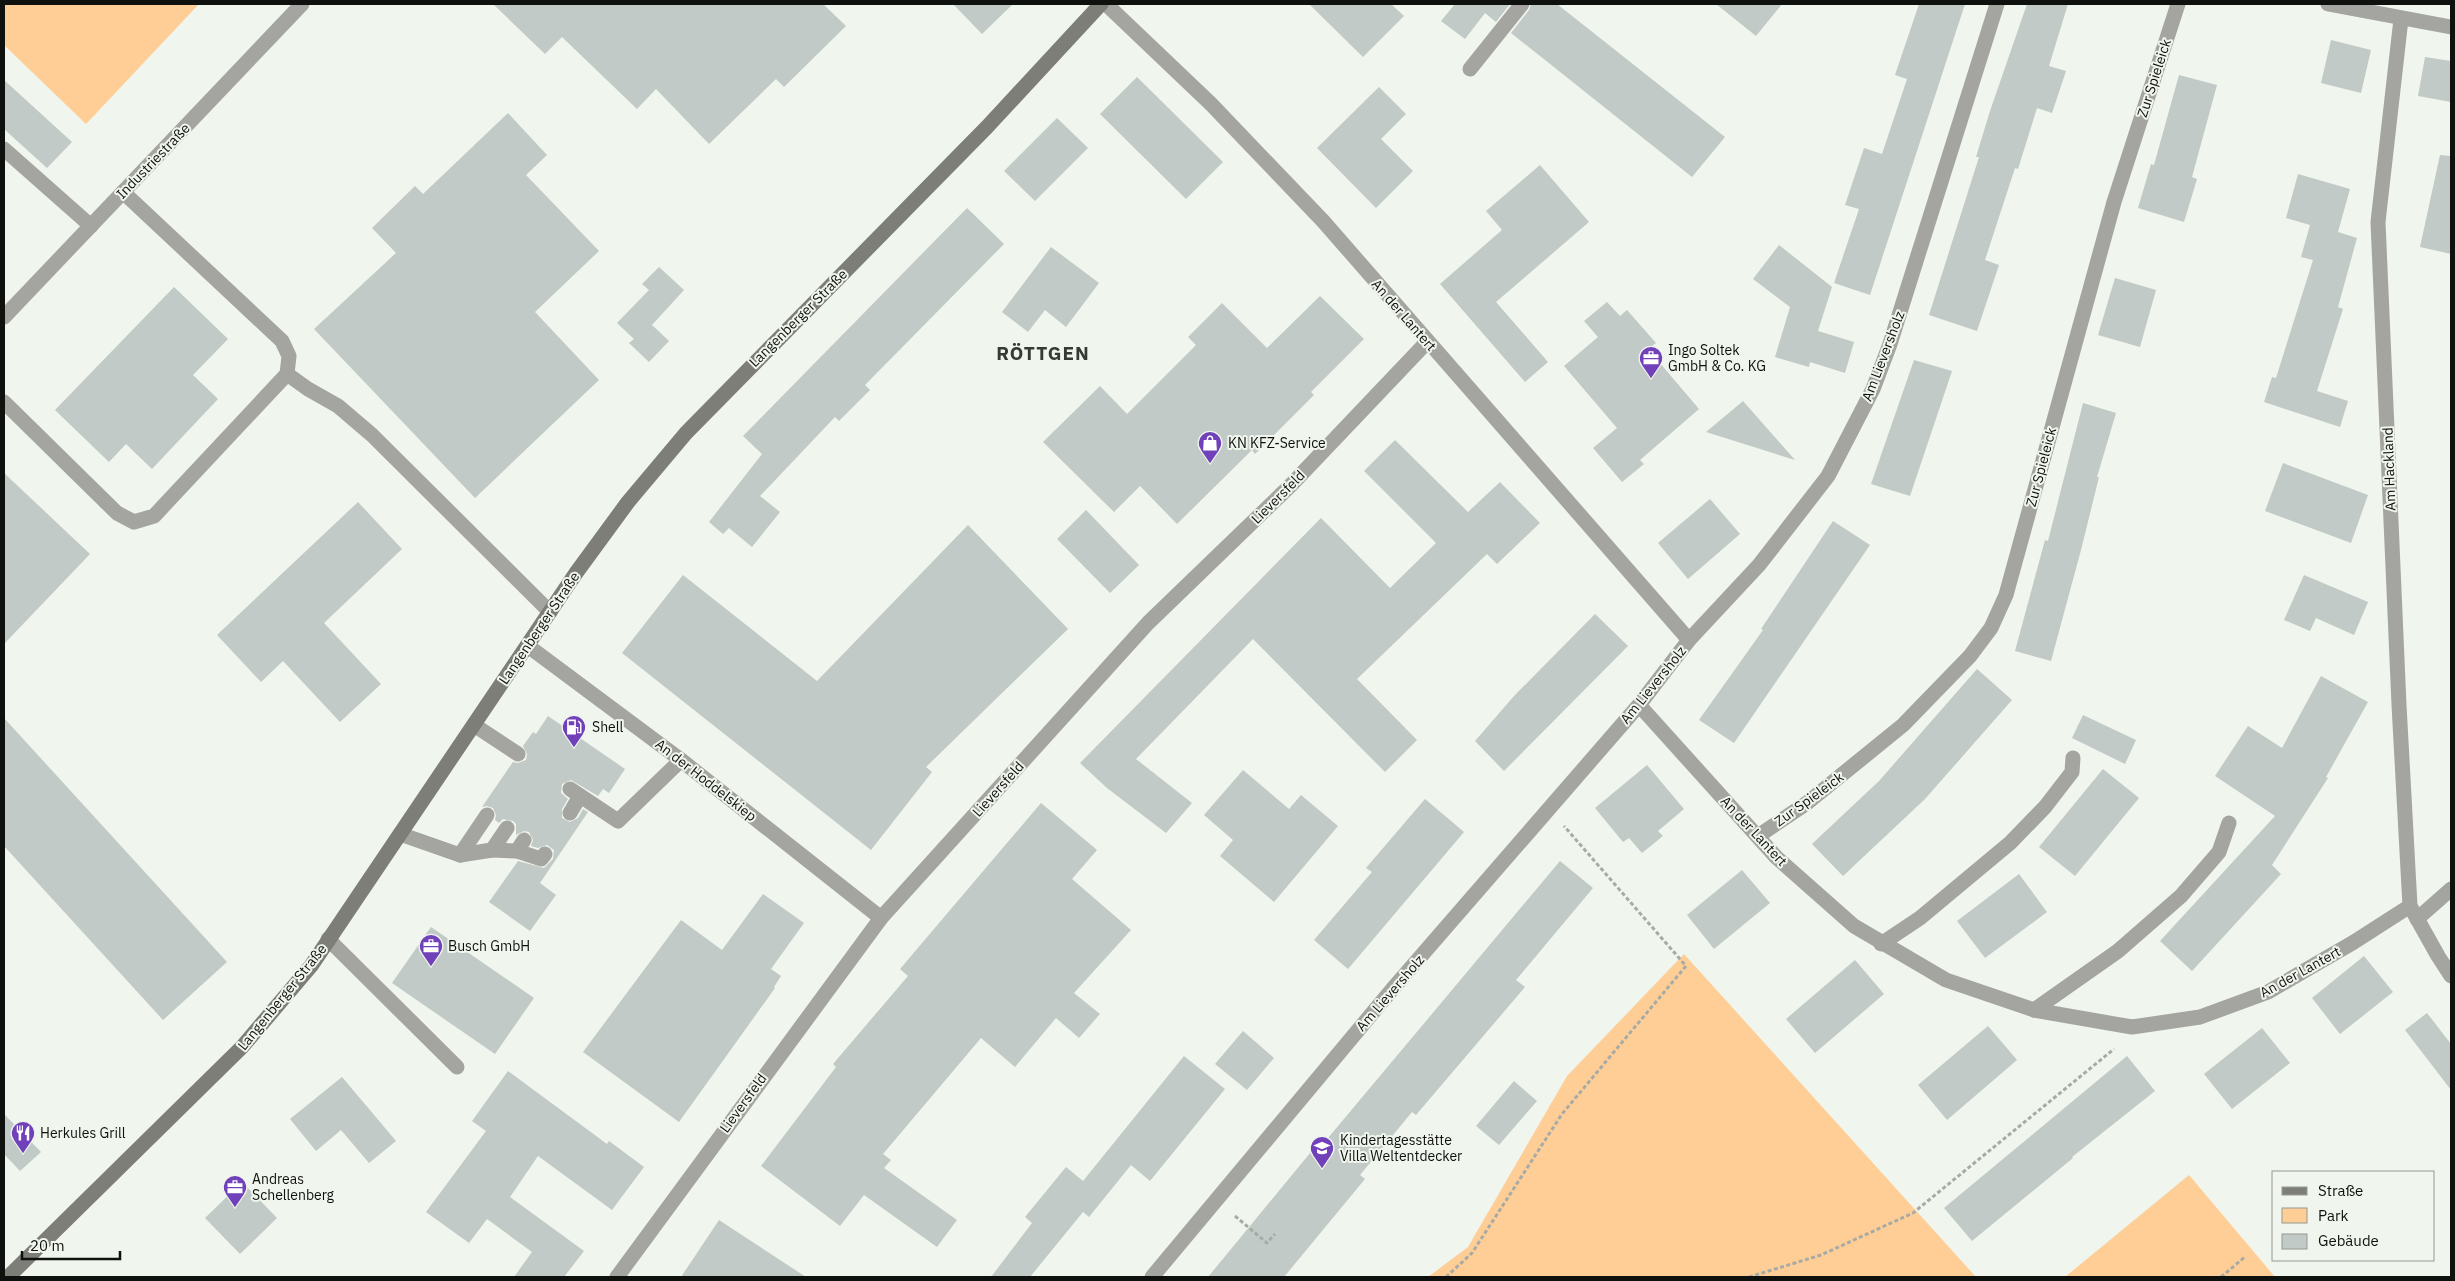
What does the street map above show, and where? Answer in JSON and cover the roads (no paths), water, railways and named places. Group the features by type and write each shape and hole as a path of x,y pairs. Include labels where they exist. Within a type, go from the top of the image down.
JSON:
{"main road":[{"name":"Langenberger Straße","path":"8,1277 242,1047 311,966 550,612 628,502 686,433 987,127 1101,4"}],"street":[{"name":"Industriestraße","path":"4,317 302,4"},
{"name":"An der Lantert","path":"1106,4 1211,104 1323,221 1689,640"},
{"path":"1470,69 1522,4"},
{"name":"Am Lieversholz","path":"1152,1277 1395,986 1639,705 1689,640 1760,565 1828,476 1873,389 1890,344 1997,4"},
{"name":"Zur Spieleick","path":"1758,836 1807,803 1903,725 1970,656 1991,628 2008,587 2114,202 2178,4"},
{"path":"2328,4 2451,27"},
{"name":"Am Hackland","path":"2401,19 2378,222 2413,912 2451,976"},
{"path":"4,149 91,226"},
{"path":"4,402 117,513 134,522 154,516 287,374 289,356 282,341 123,192"},
{"name":"Lieversfeld","path":"617,1277 881,918 1148,623 1291,486 1427,342"},
{"path":"287,374 308,389 338,406 372,435 550,612"},
{"name":"An der Hoddelskiep","path":"528,646 681,760 881,918"},
{"name":"An der Lantert","path":"1639,705 1776,857 1854,926 1881,944 1946,980 2034,1010 2132,1027 2200,1017 2268,992 2354,942 2413,912"},
{"path":"474,725 518,754"},
{"path":"1881,944 1920,918 2010,842 2046,807 2072,772 2074,758"},
{"path":"570,813 575,792 618,821 681,760"},
{"path":"460,854 487,815"},
{"path":"2034,1010 2118,951 2181,896 2219,852 2229,823"},
{"path":"492,850 507,828"},
{"path":"400,834 460,854 520,845 542,859 545,854"},
{"path":"2413,912 2451,889"},
{"path":"328,939 457,1067"}],"place":[{"name":"Ingo Soltek GmbH & Co. KG","path":"1651,379"},
{"name":"KN KFZ-Service","path":"1210,464"},
{"name":"Shell","path":"574,748"},
{"name":"Busch GmbH","path":"431,967"},
{"name":"Herkules Grill","path":"23,1154"},
{"name":"Kindertagesstätte Villa Weltentdecker","path":"1322,1169"},
{"name":"Andreas Schellenberg","path":"235,1208"}],"district":[{"name":"RÖTTGEN","path":"1043,353"}]}
